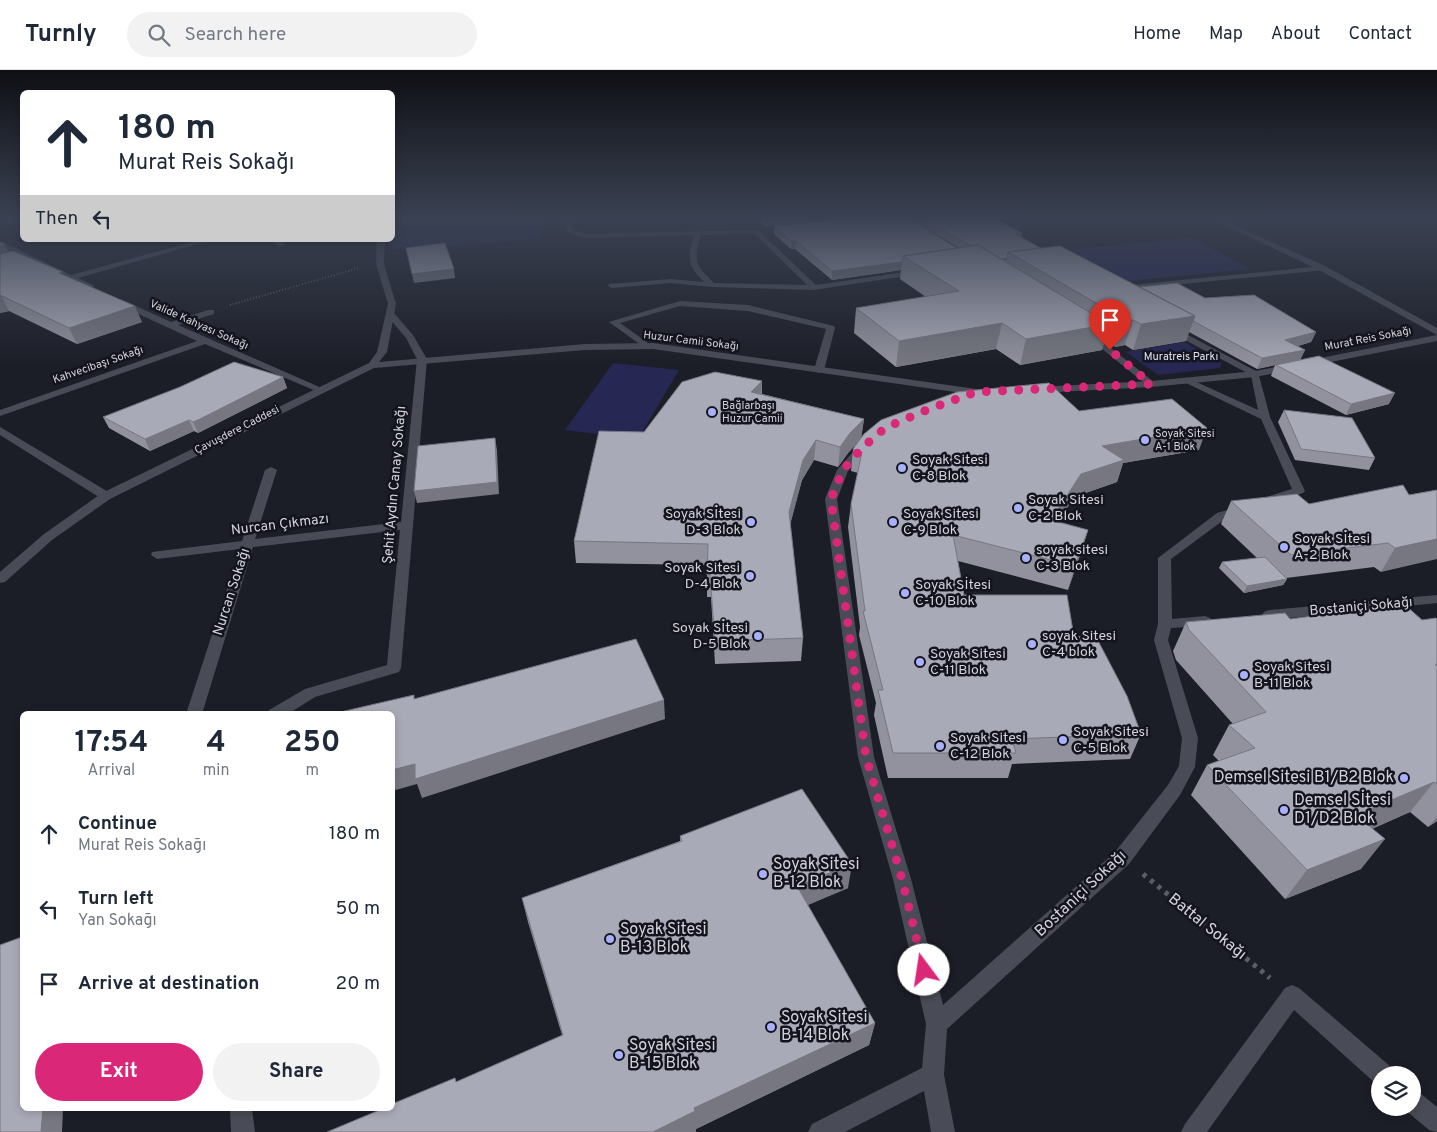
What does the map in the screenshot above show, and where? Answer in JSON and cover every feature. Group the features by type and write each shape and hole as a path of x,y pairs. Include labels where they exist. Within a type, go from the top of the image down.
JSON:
{"street":[{"path":"49,268 95,290"},
{"path":"70,278 108,268"},
{"path":"372,365 382,352 392,304 381,268"},
{"path":"695,268 712,285"},
{"path":"793,268 814,288"},
{"path":"1111,289 1322,268 1437,332"},
{"path":"612,286 671,281 712,285 814,288 927,271"},
{"name":"Valide Kahyası Sokağı","path":"112,298 205,341 320,389"},
{"path":"645,345 613,322 680,303 748,308 831,328 819,370"},
{"path":"170,325 210,312"},
{"path":"390,314 410,337 422,359"},
{"path":"1161,323 1255,374"},
{"path":"1080,329 1097,339 1151,384"},
{"name":"Murat Reis Sokağı","path":"1025,390 1189,382 1255,374 1437,338"},
{"name":"Kahvecibaşı Sokağı","path":"0,413 205,341"},
{"name":"Huzur Camii Sokağı","path":"372,365 422,359 585,346 645,345 903,380 976,392"},
{"name":"Şehit Aydın Canay Sokağı","path":"280,711 310,693 394,668 422,359"},
{"name":"Çavuşdere Caddesi","path":"0,579 48,537 106,496 372,365"},
{"name":"Bostaniçi Sokağı","path":"937,1024 1122,858 1174,790 1187,767 1190,738 1161,640 1165,624 1164,558 1221,516 1299,491 1265,417 1255,374"},
{"path":"1189,382 1265,417"},
{"path":"949,402 976,392 996,391"},
{"path":"0,430 106,496"},
{"path":"873,438 843,470 831,499 866,757 902,879 937,1024 932,1075 943,1132"},
{"name":"Nurcan Sokağı","path":"195,711 271,470"},
{"name":"Nurcan Çıkmazı","path":"157,555 407,526"},
{"name":"Bostaniçi Sokağı","path":"1251,617 1437,599"},
{"path":"1165,624 1222,619"},
{"path":"1193,1132 1292,995 1373,1066"},
{"path":"820,1132 932,1075"},
{"path":"1421,1109 1437,1122"},
{"path":"241,1111 243,1132"}],"path":[{"path":"210,312 360,268"},
{"name":"Battal Sokağı","path":"1122,858 1292,995"}],"green space":[{"path":"1094,268 1251,269 1117,282"},
{"name":"Muratreis Parkı","path":"1184,342 1222,363 1220,368 1158,375 1126,352"},
{"path":"613,363 679,370 638,439 565,430"}],"building":[{"path":"0,268 52,268 63,272 59,273 135,306 69,328 0,295"},
{"path":"411,268 454,269 412,274"},
{"path":"828,268 859,268 832,271"},
{"path":"921,268 1015,268 1109,324 1026,339 1002,323 899,341 856,308 959,291"},
{"path":"1035,268 1102,268 1195,316 1141,324 1133,320 1123,321 1108,310"},
{"path":"1177,283 1205,298 1254,295 1316,332 1285,340 1305,350 1262,358 1193,321 1195,316 1140,287"},
{"path":"1319,356 1395,393 1351,404 1276,365"},
{"path":"234,362 283,377 200,419 193,422 189,420 145,439 103,417 180,387"},
{"path":"715,372 762,381 751,392 864,419 850,433 840,447 816,440 803,460 789,512 803,638 715,641 710,575 707,575 708,544 574,541 599,431 644,432 682,382"},
{"path":"1049,383 1079,411 1172,399 1207,428 1102,446 1124,460 1081,474 1051,520 1088,530 1075,566 953,535 964,595 1067,595 1074,637 1095,635 1127,696 1141,734 1012,739 1016,753 893,753 878,690 883,690 863,611 865,611 851,504 862,452 853,449 864,434 881,420 957,392"},
{"path":"1284,410 1352,418 1375,458 1301,449"},
{"path":"495,438 497,482 414,491 418,446"},
{"path":"1403,485 1409,495 1437,490 1437,539 1395,548 1388,543 1291,555 1231,501 1297,494 1309,504"},
{"path":"1265,557 1287,579 1247,586 1222,562"},
{"path":"1404,604 1422,620 1437,619 1437,664 1435,665 1437,666 1437,784 1434,782 1356,815 1385,839 1307,870 1207,765 1255,748 1229,725 1266,712 1189,630 1186,622 1285,613 1290,619"},
{"path":"636,639 664,700 415,779 415,764 395,769 395,711 345,711 414,695 414,699"},
{"path":"802,789 852,864 797,886 875,1023 694,1108 695,1111 653,1132 327,1132 377,1111 395,1111 395,1103 455,1078 456,1082 563,1035 522,898 682,841 680,836"},
{"path":"20,938 20,1111 43,1111 41,1132 0,1132 0,945"}],"place":[{"name":"Bağlarbaşı Huzur Camii","path":"712,412"},
{"name":"Soyak Sitesi A-1 Blok","path":"1145,440"},
{"name":"Soyak Sitesi C-8 Blok","path":"902,468"},
{"name":"Soyak Sitesi C-2 Blok","path":"1018,508"},
{"name":"Soyak Sİtesi D-3 Blok","path":"751,522"},
{"name":"Soyak Sitesi C-9 Blok","path":"893,522"},
{"name":"Soyak Sİtesi A-2 Blok","path":"1284,547"},
{"name":"soyak sitesi C-3 Blok","path":"1026,558"},
{"name":"Soyak Sitesi D-4 Blok","path":"750,576"},
{"name":"Soyak Sİtesi C-10 Blok","path":"905,593"},
{"name":"Soyak Sİtesi D-5 Blok","path":"758,636"},
{"name":"soyak Sitesi C-4 blok","path":"1032,644"},
{"name":"Soyak Sitesi C-11 Blok","path":"920,662"},
{"name":"Soyak Sitesi B-11 Blok","path":"1244,675"},
{"name":"Soyak Sitesi C-5 Blok","path":"1063,740"},
{"name":"Soyak Sitesi C-12 Blok","path":"940,746"},
{"name":"Demsel Sitesi B1/B2 Blok","path":"1404,778"},
{"name":"Demsel Sİtesi D1/D2 Blok","path":"1284,810"},
{"name":"Soyak Sitesi B-12 Blok","path":"763,874"},
{"name":"Soyak Sitesi B-13 Blok","path":"610,939"},
{"name":"Soyak Sitesi B-14 Blok","path":"771,1027"},
{"name":"Soyak Sitesi B-15 Blok","path":"619,1055"}],"route":[{"path":"924,970 902,879 866,757 831,499 843,470 862,448 885,428 913,414 976,392 1151,384 1110,350"}]}
